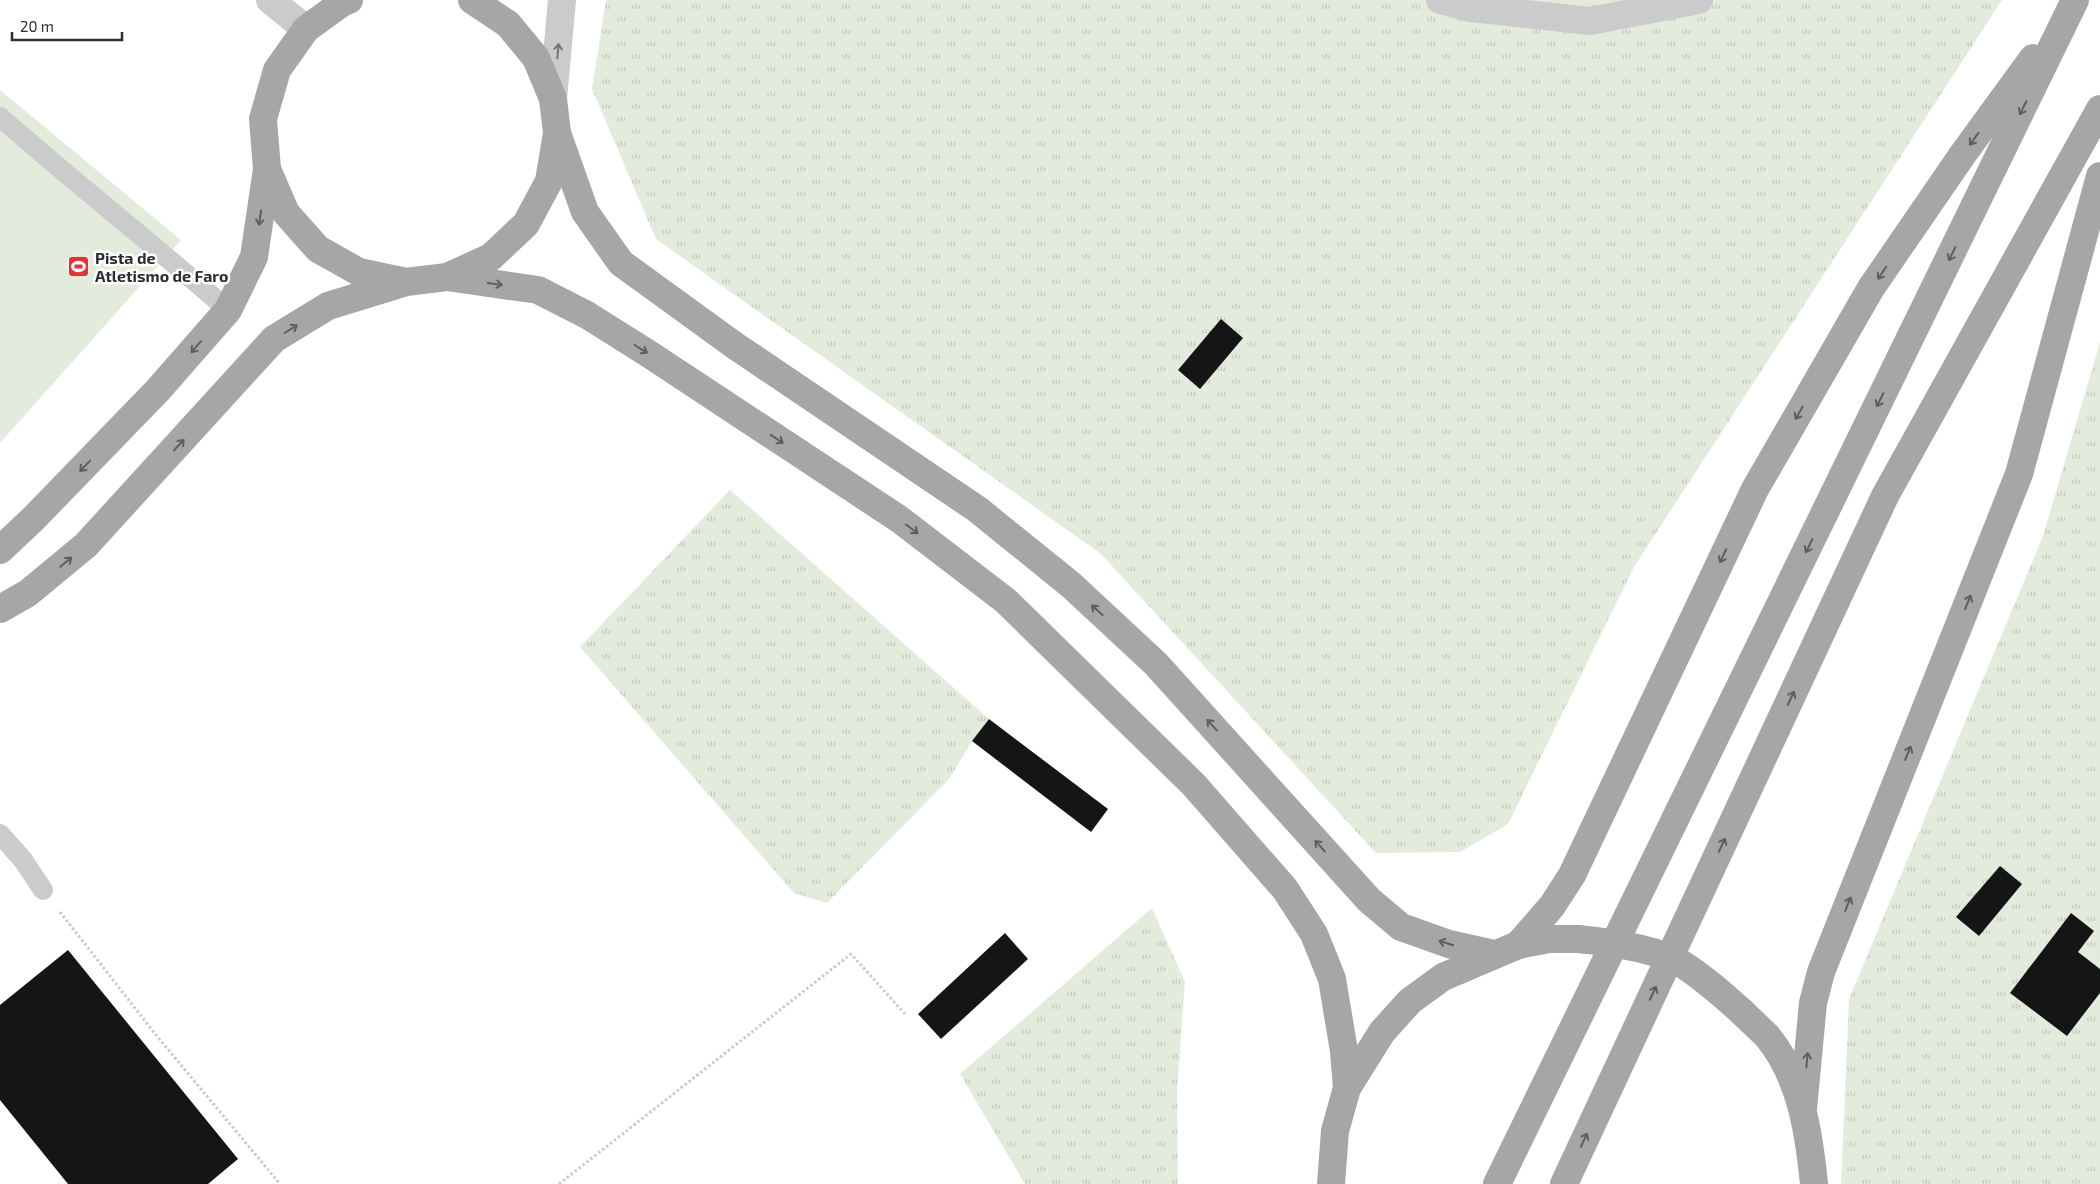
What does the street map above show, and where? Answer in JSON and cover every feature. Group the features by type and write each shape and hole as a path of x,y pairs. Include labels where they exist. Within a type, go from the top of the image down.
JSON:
{"main road":[{"path":"0,550 34,518 158,390 228,310 254,257 267,170 263,119 277,70 306,29 342,3 350,0"},
{"path":"472,0 508,24 536,58 553,99 557,133 585,212 621,263 734,345 977,509 1071,585 1156,664 1369,900 1401,927 1449,944 1506,950 1552,906 1572,875 1754,489 1871,288 1962,154 2075,0"},
{"path":"1497,1184 2075,0"},
{"path":"1564,1184 1885,496 2100,109"},
{"path":"447,277 491,257 526,224 550,181 557,133"},
{"path":"267,170 286,213 318,249 359,272 406,282"},
{"path":"1803,1109 1813,1003 1821,972 2018,474 2100,176"},
{"path":"0,609 28,593 86,545 274,339 328,306 406,282 447,277 538,290 587,315 649,354 899,519 1006,601 1194,785 1285,889 1314,934 1332,979 1344,1051 1347,1088"},
{"path":"1331,1184 1335,1131 1347,1088 1382,1032 1410,1001 1443,977 1506,950 1549,939 1578,939 1608,942 1643,950 1680,963 1714,986 1767,1037 1786,1066 1803,1109 1811,1149 1814,1184"}],"street":[{"path":"270,0 306,29"},
{"path":"553,99 562,0"},
{"path":"1440,0 1472,8 1590,21 1699,0"},
{"path":"0,613 28,593"}],"lane":[{"path":"0,117 167,256 228,310"},
{"path":"0,834 23,860 43,890"}],"path":[{"path":"43,890 156,1035 280,1184"},
{"path":"559,1184 851,954 905,1014"}],"green space":[{"path":"606,0 2002,0 1634,567 1508,824 1460,852 1376,853 1100,553 656,239 592,89"},
{"name":"Pista de Atletismo de Faro","path":"0,90 181,240 0,443"},
{"path":"2100,342 2100,1184 1841,1184 1849,999 2043,536"},
{"path":"730,490 989,719 972,741 949,779 827,903 794,893 580,647"},
{"path":"1152,908 1185,982 1177,1090 1178,1184 1025,1184 960,1074"}],"building":[{"path":"1221,319 1243,338 1200,389 1178,370"},
{"path":"989,719 1108,809 1091,832 972,741"},
{"path":"2000,866 2022,884 1979,936 1956,917"},
{"path":"2071,913 2094,931 2078,952 2100,969 2100,993 2067,1036 2010,993"},
{"path":"1005,933 1028,959 941,1039 918,1014"},
{"path":"68,950 238,1159 208,1184 68,1184 0,1100 0,1005"}],"place":[{"name":"Pista de Atletismo de Faro","path":"79,267"}]}
